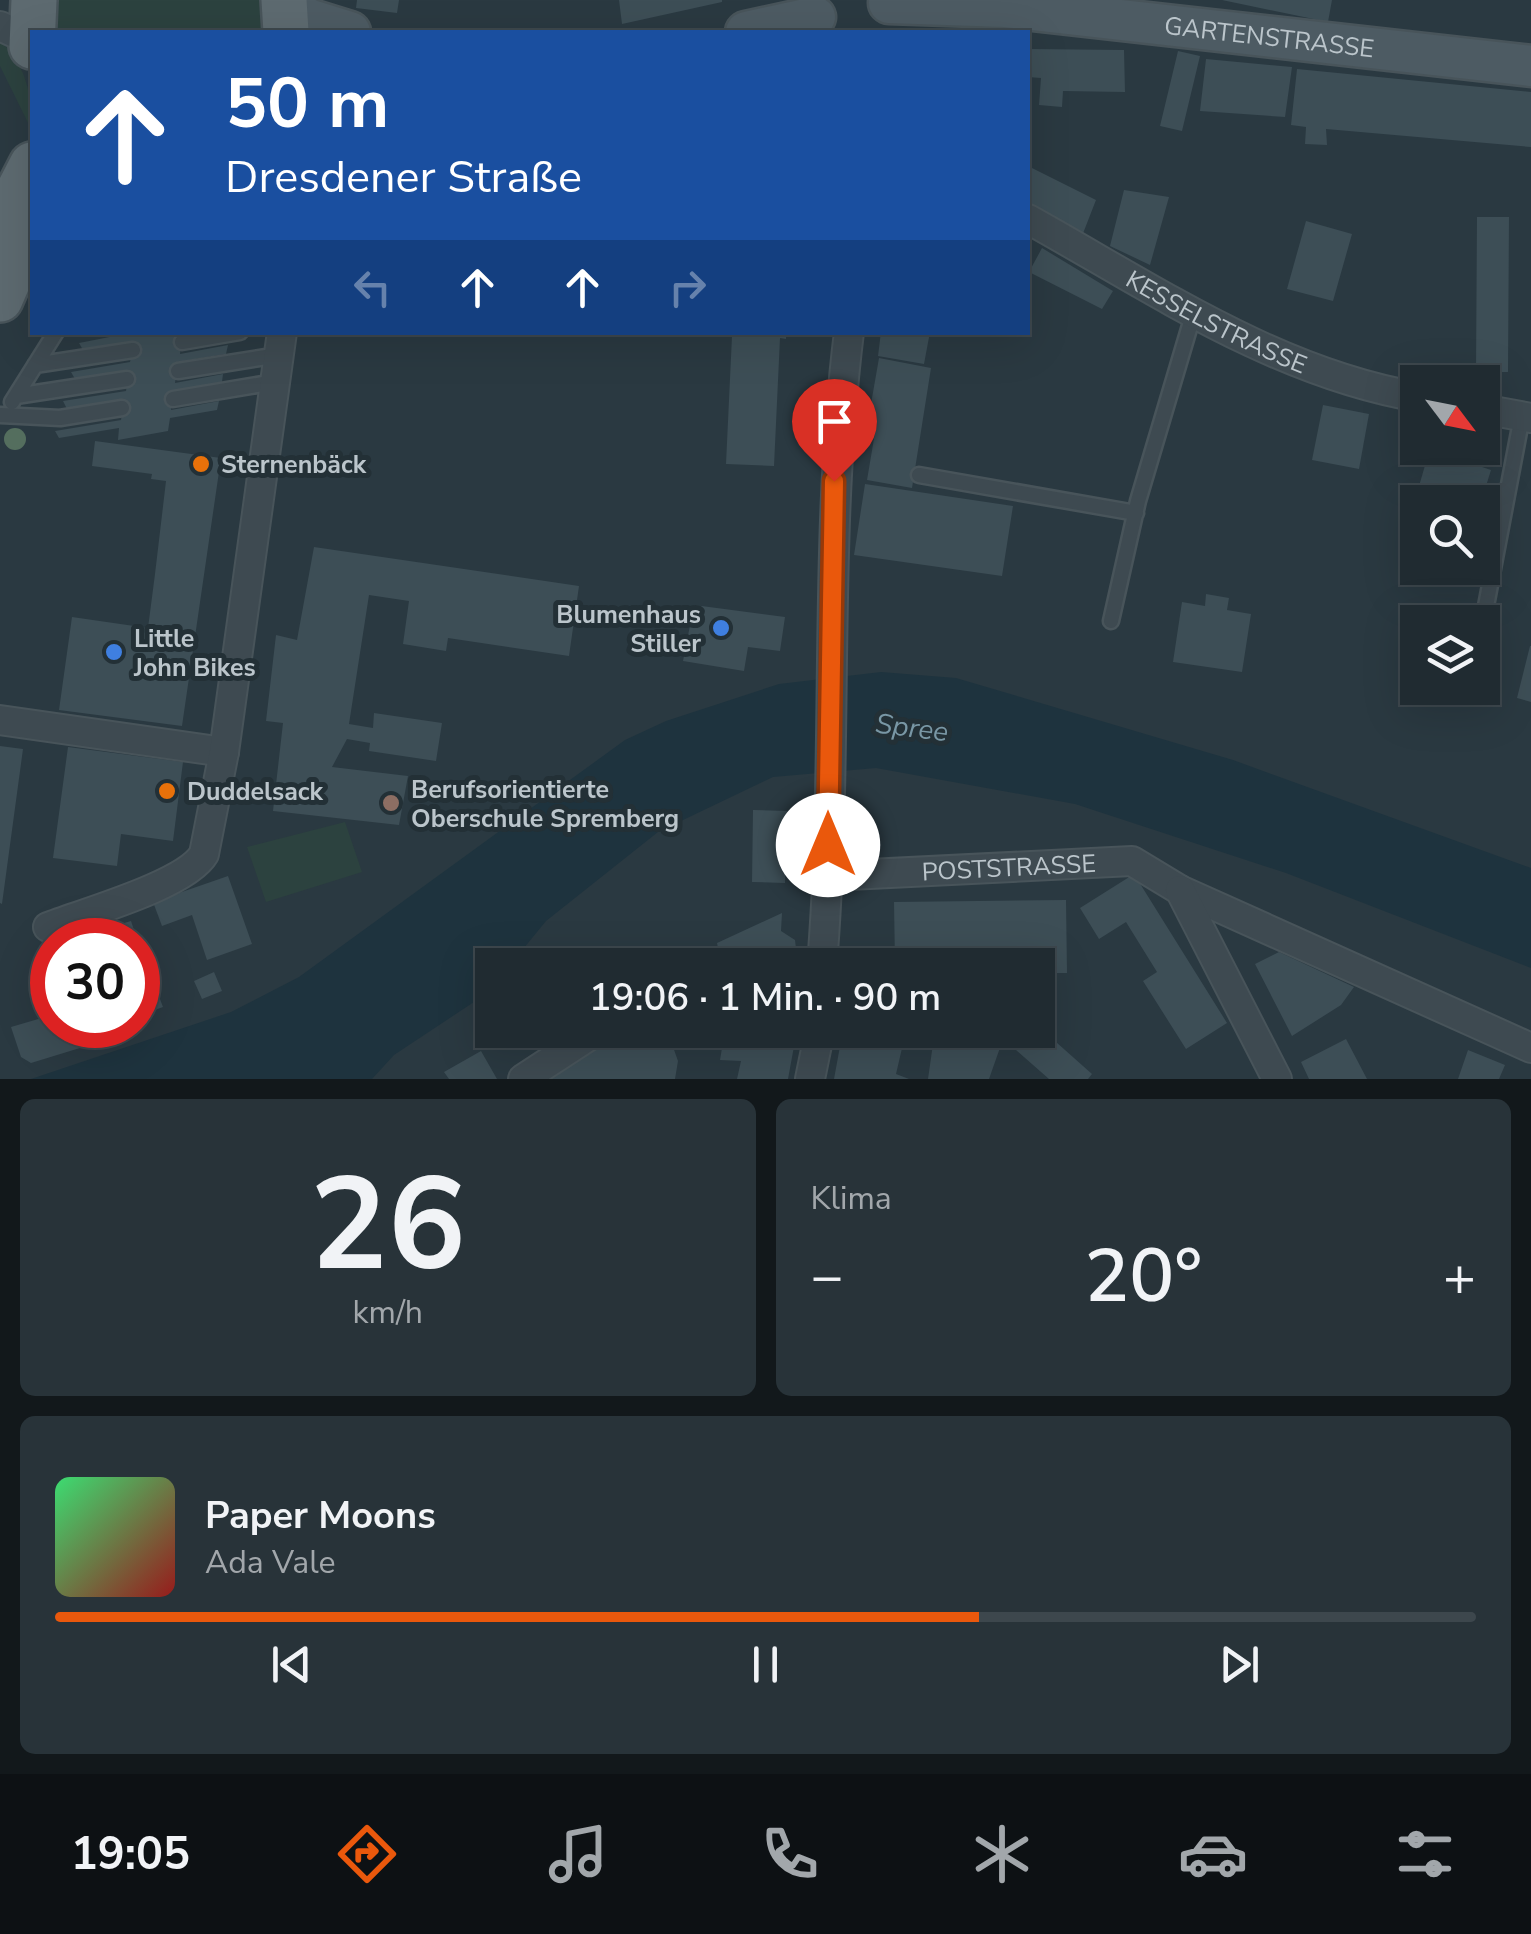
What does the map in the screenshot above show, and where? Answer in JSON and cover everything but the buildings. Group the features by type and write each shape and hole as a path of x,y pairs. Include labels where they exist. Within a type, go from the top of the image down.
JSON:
{"main road":[{"path":"33,30 34,0"},
{"path":"0,226 30,170"},
{"path":"0,298 30,229"}],"street":[{"name":"GARTENSTRASSE","path":"886,12 1004,7 1098,9 1531,66"},
{"path":"285,12 344,30"},
{"path":"756,30 818,17"},
{"path":"0,26 30,43"},
{"name":"KESSELSTRASSE","path":"1030,220 1194,312 1314,372 1400,393"},
{"path":"823,948 829,876 834,634 830,594 836,444 849,335"},
{"path":"70,918 197,866 213,825 279,357"},
{"path":"1500,412 1527,417"},
{"path":"0,720 224,752"},
{"name":"POSTSTRASSE","path":"829,876 1132,862 1180,890 1531,1048"},
{"path":"1180,890 1278,1079"},
{"path":"522,1079 570,1048"},
{"path":"810,1079 816,1048"}],"lane":[{"path":"1111,621 1136,513 1194,312"},
{"path":"2,415 54,335"},
{"path":"182,342 223,335"},
{"path":"35,365 132,350"},
{"path":"178,371 279,357"},
{"path":"173,399 279,357"},
{"path":"16,396 127,379"},
{"path":"2,415 60,418 122,408"},
{"path":"1486,605 1527,417"},
{"path":"919,475 1136,513"}],"green space":[{"path":"50,0 268,0 269,30 47,30"},
{"path":"0,41 16,60 26,82 30,127 0,66"},
{"path":"345,822 362,872 266,902 247,847"}],"water":[{"name":"Spree","path":"881,672 956,678 1233,760 1531,868 1531,968 1286,873 1075,804 876,768 773,777 658,832 546,921 524,948 475,948 475,1001 394,1055 372,1079 31,1079 124,1048 160,1048 160,1036 231,1012 299,977 625,740 666,721 779,684"}],"place":[{"name":"Sternenbäck","path":"201,464"},
{"name":"Blumenhaus Stiller","path":"721,628"},
{"name":"Little John Bikes","path":"114,652"},
{"name":"Duddelsack","path":"167,791"},
{"name":"Berufsorientierte Oberschule Spremberg","path":"391,803"}],"route":[{"path":"828,845 834,481"}]}
